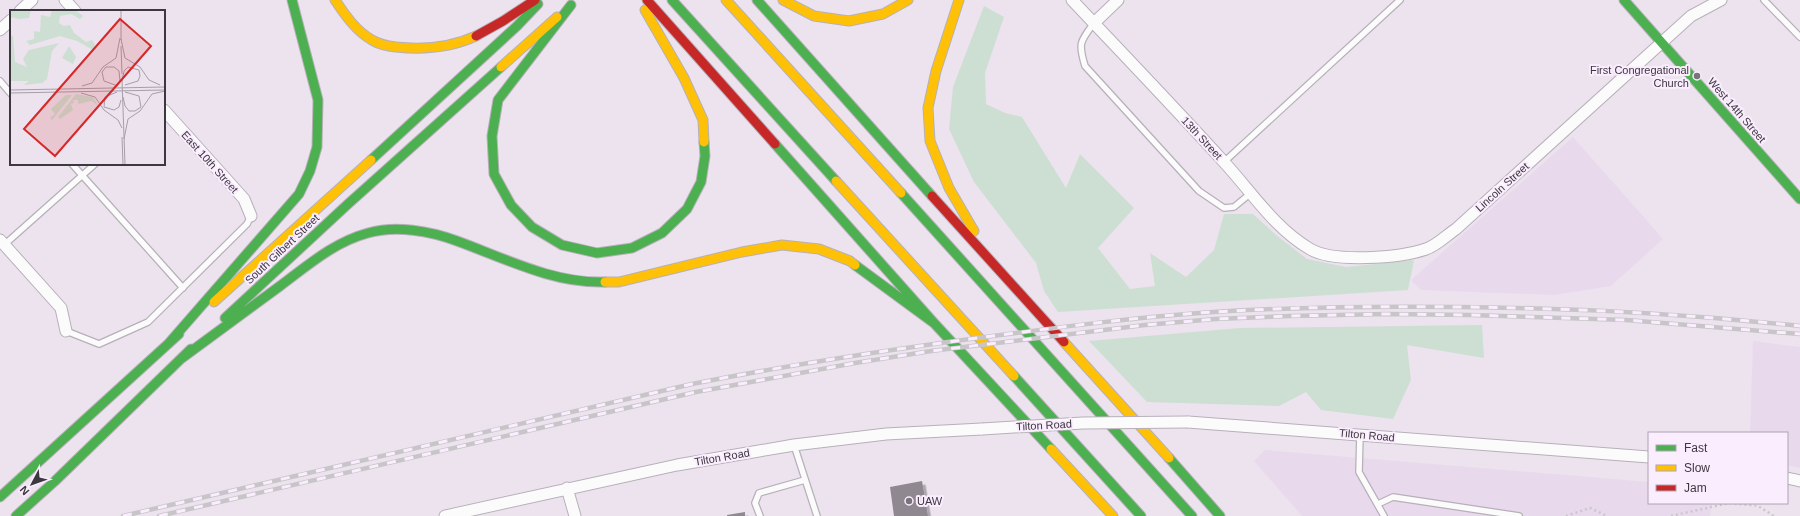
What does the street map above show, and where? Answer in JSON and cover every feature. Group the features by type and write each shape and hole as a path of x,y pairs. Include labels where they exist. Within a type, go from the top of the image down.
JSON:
{"main road":[{"path":"169,343 299,194 310,171 317,147 318,100 292,0"},
{"path":"335,0 351,22 378,43 412,50 449,47 490,30 535,0"},
{"name":"South Gilbert Street","path":"0,497 343,186 516,26 542,0"},
{"path":"574,3 498,100 492,136 494,174 510,205 532,227 562,245 598,253 632,248 662,233 686,209 701,182 705,156 704,120 684,78 640,0"},
{"path":"647,0 934,323 1113,516"},
{"path":"672,0 1141,516"},
{"path":"726,0 1192,516"},
{"path":"757,0 1011,285 1111,393 1220,516"},
{"path":"783,0 814,16 849,21 883,14 908,0"},
{"path":"959,0 936,71 928,108 930,141 949,188 980,240 1011,285"},
{"name":"West 14th Street","path":"1624,0 1800,200"},
{"name":"South Gilbert Street","path":"16,516 55,481 182,358 348,204 528,41 574,3"},
{"path":"182,358 332,248 368,233 394,230 420,231 452,239 546,274 587,283 619,282 742,252 782,245 820,249 850,261 934,323"}],"street":[{"path":"21,10 32,0"},
{"path":"65,0 74,10"},
{"name":"13th Street","path":"1072,0 1224,162 1282,229 1310,250"},
{"path":"1094,23 1118,0"},
{"name":"Lincoln Street","path":"1310,250 1328,255 1361,258 1411,253 1428,249 1456,229 1691,16 1721,0"},
{"path":"0,30 10,21"},
{"name":"East 10th Street","path":"165,111 244,200 251,216"},
{"path":"1,245 61,308 66,331"},
{"name":"Tilton Road","path":"445,516 677,465 794,445 886,434 1083,423 1188,422 1648,457"},
{"path":"1788,478 1800,482"},
{"path":"567,488 574,516"}],"lane":[{"path":"1224,162 1400,0"},
{"path":"1764,0 1800,37"},
{"path":"1094,23 1083,37 1080,49 1085,66 1194,185 1212,202 1224,208 1234,207 1251,193"},
{"path":"0,81 10,93"},
{"path":"73,165 183,288"},
{"path":"1,245 94,165"},
{"path":"66,331 99,344 148,322 247,224 251,216"},
{"path":"1360,434 1360,472 1384,516"},
{"path":"794,445 817,516"},
{"path":"760,516 755,503 759,493 805,480"},
{"path":"1378,504 1393,497 1519,516"}],"path":[{"path":"1671,516 1729,504 1758,506 1774,516"},
{"path":"1566,516 1590,508 1607,516"}],"shaded area":[{"path":"1573,137 1663,239 1611,286 1554,295 1421,290 1411,280"},
{"path":"1753,341 1800,347 1800,468 1788,465 1788,432 1750,432"},
{"path":"1265,450 1648,482 1648,504 1712,504 1710,516 1302,516 1254,461"}],"green space":[{"path":"984,6 1004,17 985,73 986,104 1005,113 1022,117 1066,188 1080,154 1134,208 1098,248 1130,289 1155,286 1150,253 1186,277 1214,250 1224,214 1253,214 1276,235 1307,259 1346,267 1414,260 1408,290 1058,312 1044,291 1036,263 974,182 949,129 953,87"},
{"path":"1482,325 1484,358 1407,345 1411,380 1393,419 1321,410 1306,392 1279,406 1147,402 1089,341 1240,328"}],"building":[{"name":"UAW","path":"922,481 928,516 894,516 890,487"},
{"path":"745,512 745,516 727,516 727,515"}],"railway":[{"path":"123,516 692,384 801,364 985,337 1099,323 1184,314 1244,310 1336,307 1428,307 1630,312 1800,326"},
{"path":"159,516 696,392 855,363 931,351 1145,325 1215,319 1290,316 1386,314 1470,315 1626,320 1800,334"}],"traffic: fast":[{"path":"169,343 299,194 310,171 317,147 318,100 292,0"},
{"path":"672,0 836,181"},
{"path":"757,0 932,196"},
{"path":"1624,0 1800,199"},
{"path":"371,160 517,26 538,4"},
{"path":"571,5 498,100 492,136 494,174 511,205 532,227 562,245 597,253 632,248 662,233 687,209 701,182 705,156 704,142"},
{"path":"225,318 348,204 501,67"},
{"path":"775,144 934,323 1051,449"},
{"path":"901,193 1192,516"},
{"path":"182,358 332,248 368,233 390,229 413,230 447,237 530,269 567,279 586,282 605,282"},
{"path":"855,265 934,323"},
{"path":"0,497 179,334"},
{"path":"16,516 55,481 191,349"},
{"path":"1014,376 1141,516"},
{"path":"1169,458 1220,516"}],"traffic: slow":[{"path":"335,0 347,17 361,32 375,42 384,45 406,48 427,48 447,46 476,36"},
{"path":"726,0 901,193"},
{"path":"783,0 814,16 849,21 883,14 908,0"},
{"path":"959,0 936,71 928,108 930,141 949,188 974,231"},
{"path":"645,10 684,78 703,120 704,142"},
{"path":"501,67 557,17"},
{"path":"214,302 371,160"},
{"path":"836,181 1014,376"},
{"path":"605,282 619,282 742,252 782,245 819,249 850,261 855,265"},
{"path":"1064,342 1169,458"},
{"path":"1051,449 1113,516"}],"traffic: jam":[{"path":"476,36 503,21 535,0"},
{"path":"647,0 775,144"},
{"path":"932,196 1064,342"}],"place":[{"name":"First Congregational Church","path":"1697,76"},
{"name":"UAW","path":"909,501"}]}
